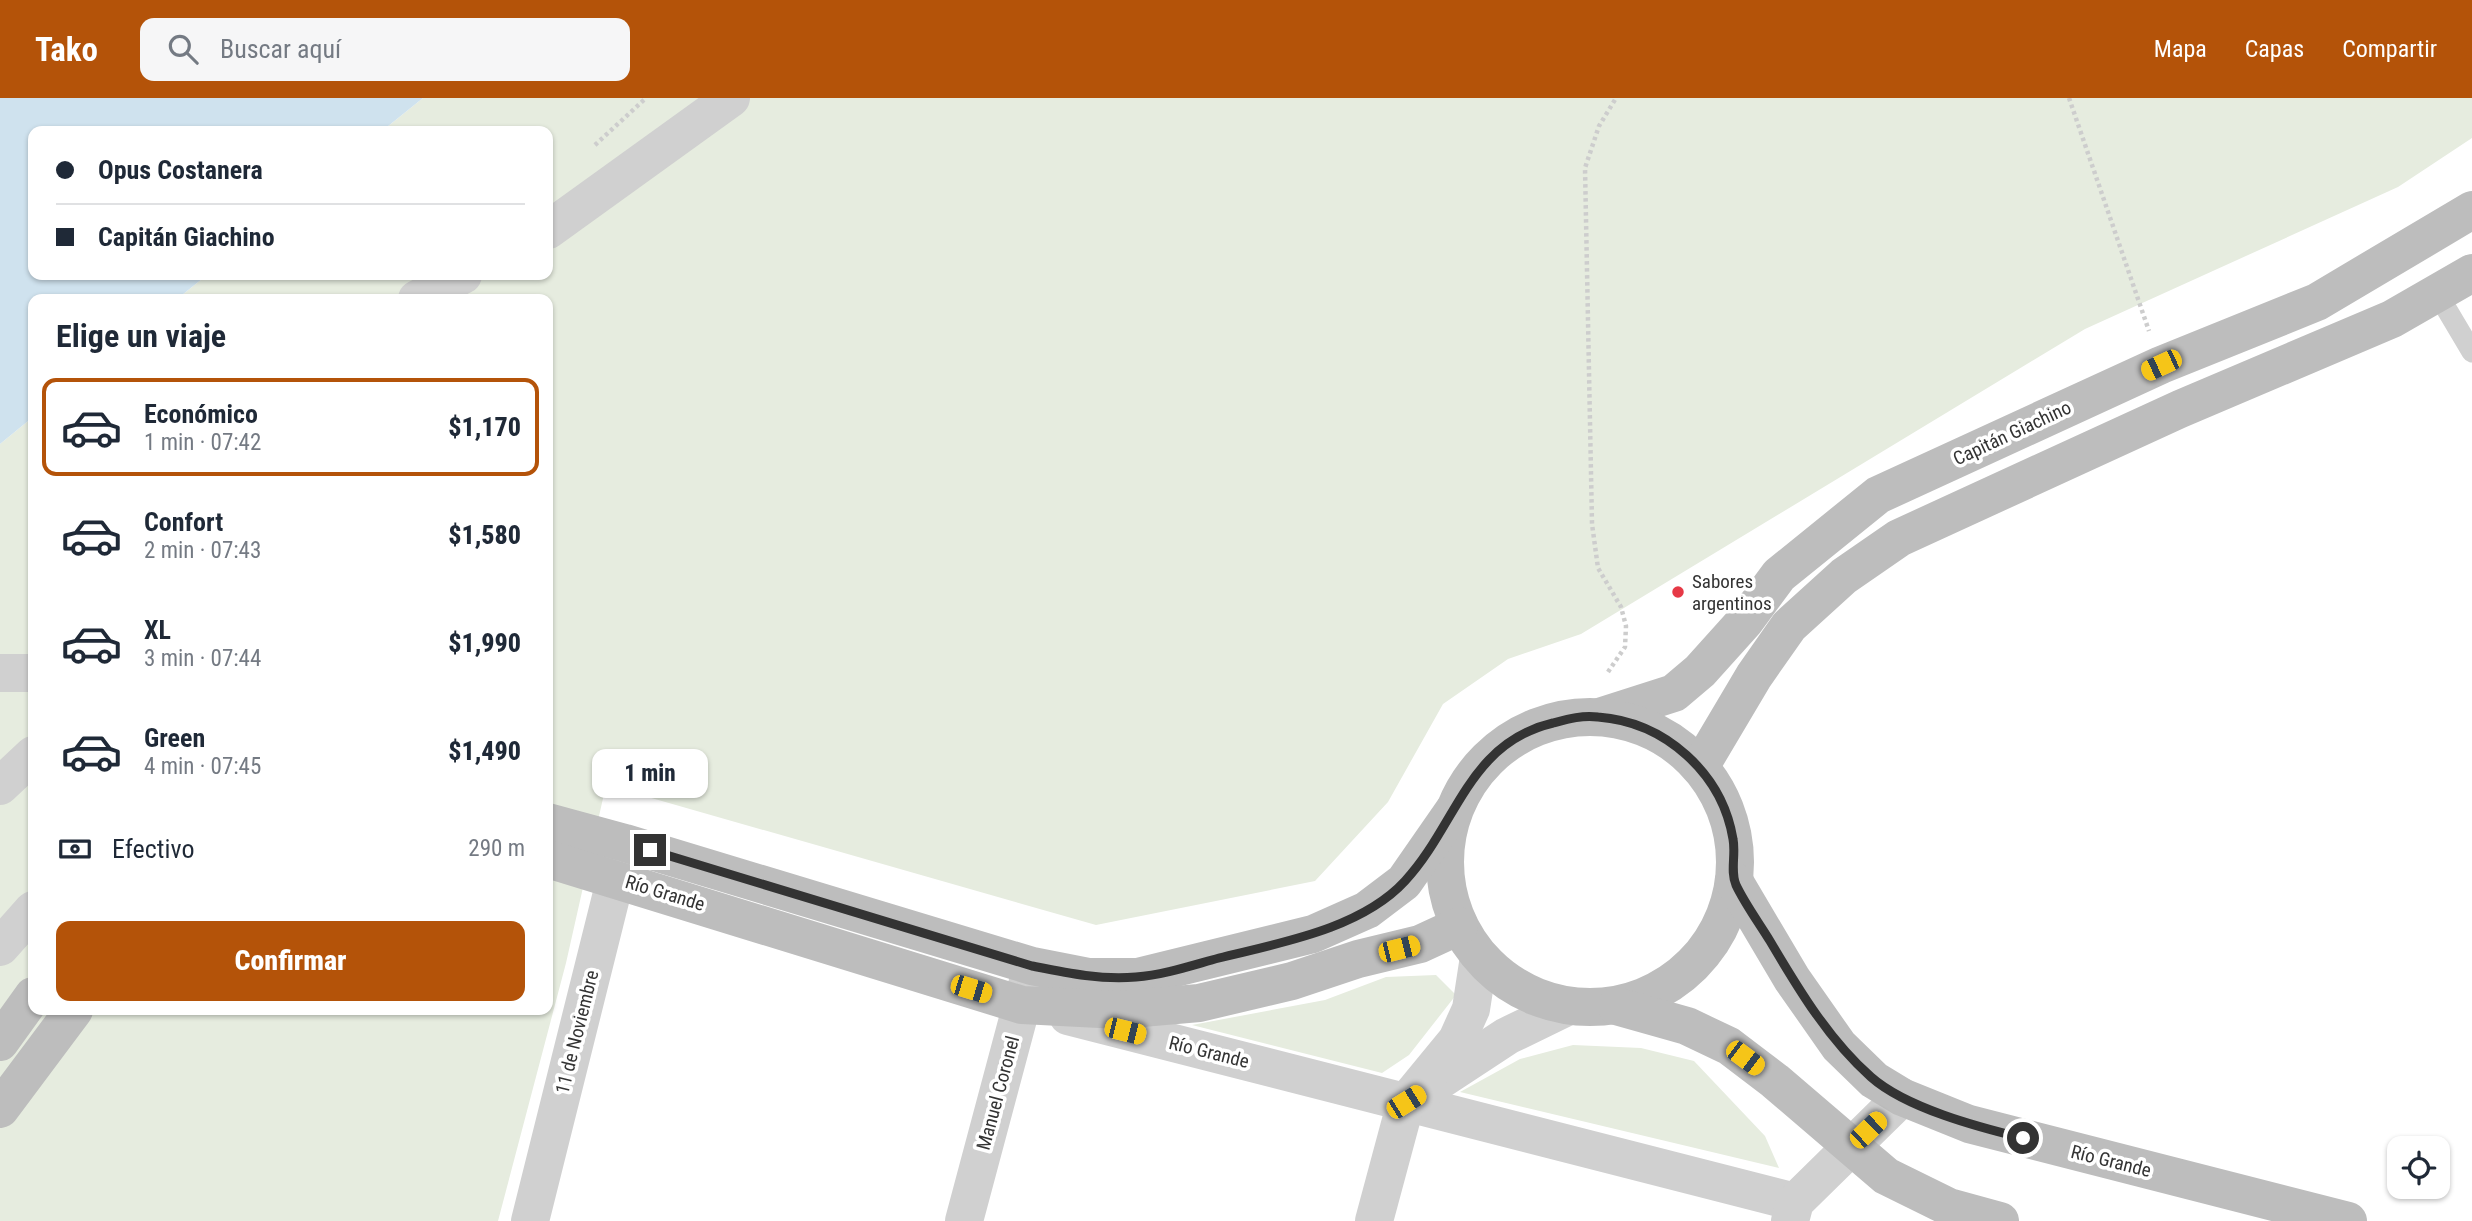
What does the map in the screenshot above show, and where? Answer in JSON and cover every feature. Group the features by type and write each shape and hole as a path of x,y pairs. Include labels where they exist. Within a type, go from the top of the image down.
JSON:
{"main road":[{"name":"Capitán Giachino","path":"1454,810 1474,774 1503,745 1538,726 1588,717 1674,693 1709,661 1745,621 1780,575 1878,495 2161,365 2317,302 2472,210"},
{"path":"1700,767 1789,626 1844,576 1899,538 2180,409 2392,319 2472,273"},
{"path":"1588,717 1637,724 1671,741 1700,767 1722,802 1734,840 1734,881 1721,925 1695,963 1659,991 1616,1006"},
{"path":"1454,810 1446,848 1447,888 1469,941 1505,980 1535,998 1569,1006 1616,1006 1687,1026 1729,1046 1775,1081 1886,1177 1948,1207 2000,1221"},
{"path":"553,825 620,860 1088,978 1138,977 1312,934 1367,910 1405,882 1454,810"},
{"name":"Río Grande","path":"553,859 620,860 1022,1005"},
{"name":"Río Grande","path":"1734,881 1793,979 1839,1046 1874,1080 1902,1097 1969,1124 2348,1221"},
{"path":"1022,1005 1119,1010 1199,1003 1292,981 1358,959 1419,944 1469,941"},
{"path":"0,1042 28,1003"},
{"path":"0,1109 13,1065 68,1015"}],"street":[{"path":"553,226 731,98"},
{"path":"427,294 453,280"},
{"path":"0,673 28,673"},
{"path":"0,786 28,760"},
{"name":"11 de Noviembre","path":"530,1221 620,860"},
{"path":"0,947 28,916"},
{"path":"1374,1221 1406,1102 1457,1040 1471,1009 1469,941"},
{"name":"Manuel Coronel","path":"964,1221 1032,966"},
{"name":"Río Grande","path":"1022,1005 1406,1102 1793,1212"},
{"path":"1406,1102 1507,1036 1569,1006"},
{"path":"1793,1212 1851,1147 1902,1097"}],"lane":[{"path":"2437,293 2472,352"}],"path":[{"path":"586,152 646,98"},
{"path":"1588,717 1625,647 1626,626 1621,607 1598,568 1592,524 1586,168 1599,126 1616,98"},
{"path":"2069,98 2161,365"}],"shaded area":[{"path":"423,98 2472,98 2472,138 2398,187 2085,329 1581,634 1508,659 1443,704 1388,802 1315,881 1096,925 606,785 553,1012 553,294 183,294 201,280 553,280 553,126 388,126"},
{"path":"28,421 28,1015 552,1015 498,1221 0,1221 0,444"},
{"path":"1436,975 1456,995 1409,1055 1382,1073 1192,1025 1325,1000 1386,977"},
{"path":"1573,1045 1641,1048 1694,1061 1765,1136 1779,1168 1460,1092 1520,1059"}],"water":[{"path":"0,98 423,98 388,126 28,126 28,280 201,280 183,294 28,294 28,421 0,444"}],"place":[{"name":"Sabores argentinos","path":"1678,592"}],"route":[{"path":"650,850 1032,966 1088,978 1138,977 1312,934 1367,910 1405,882 1454,810 1474,774 1503,745 1538,726 1578,717 1599,717 1637,724 1671,741 1700,767 1722,802 1734,840 1734,881 1793,979 1839,1046 1874,1080 1902,1097 1969,1124 2023,1138"}]}
